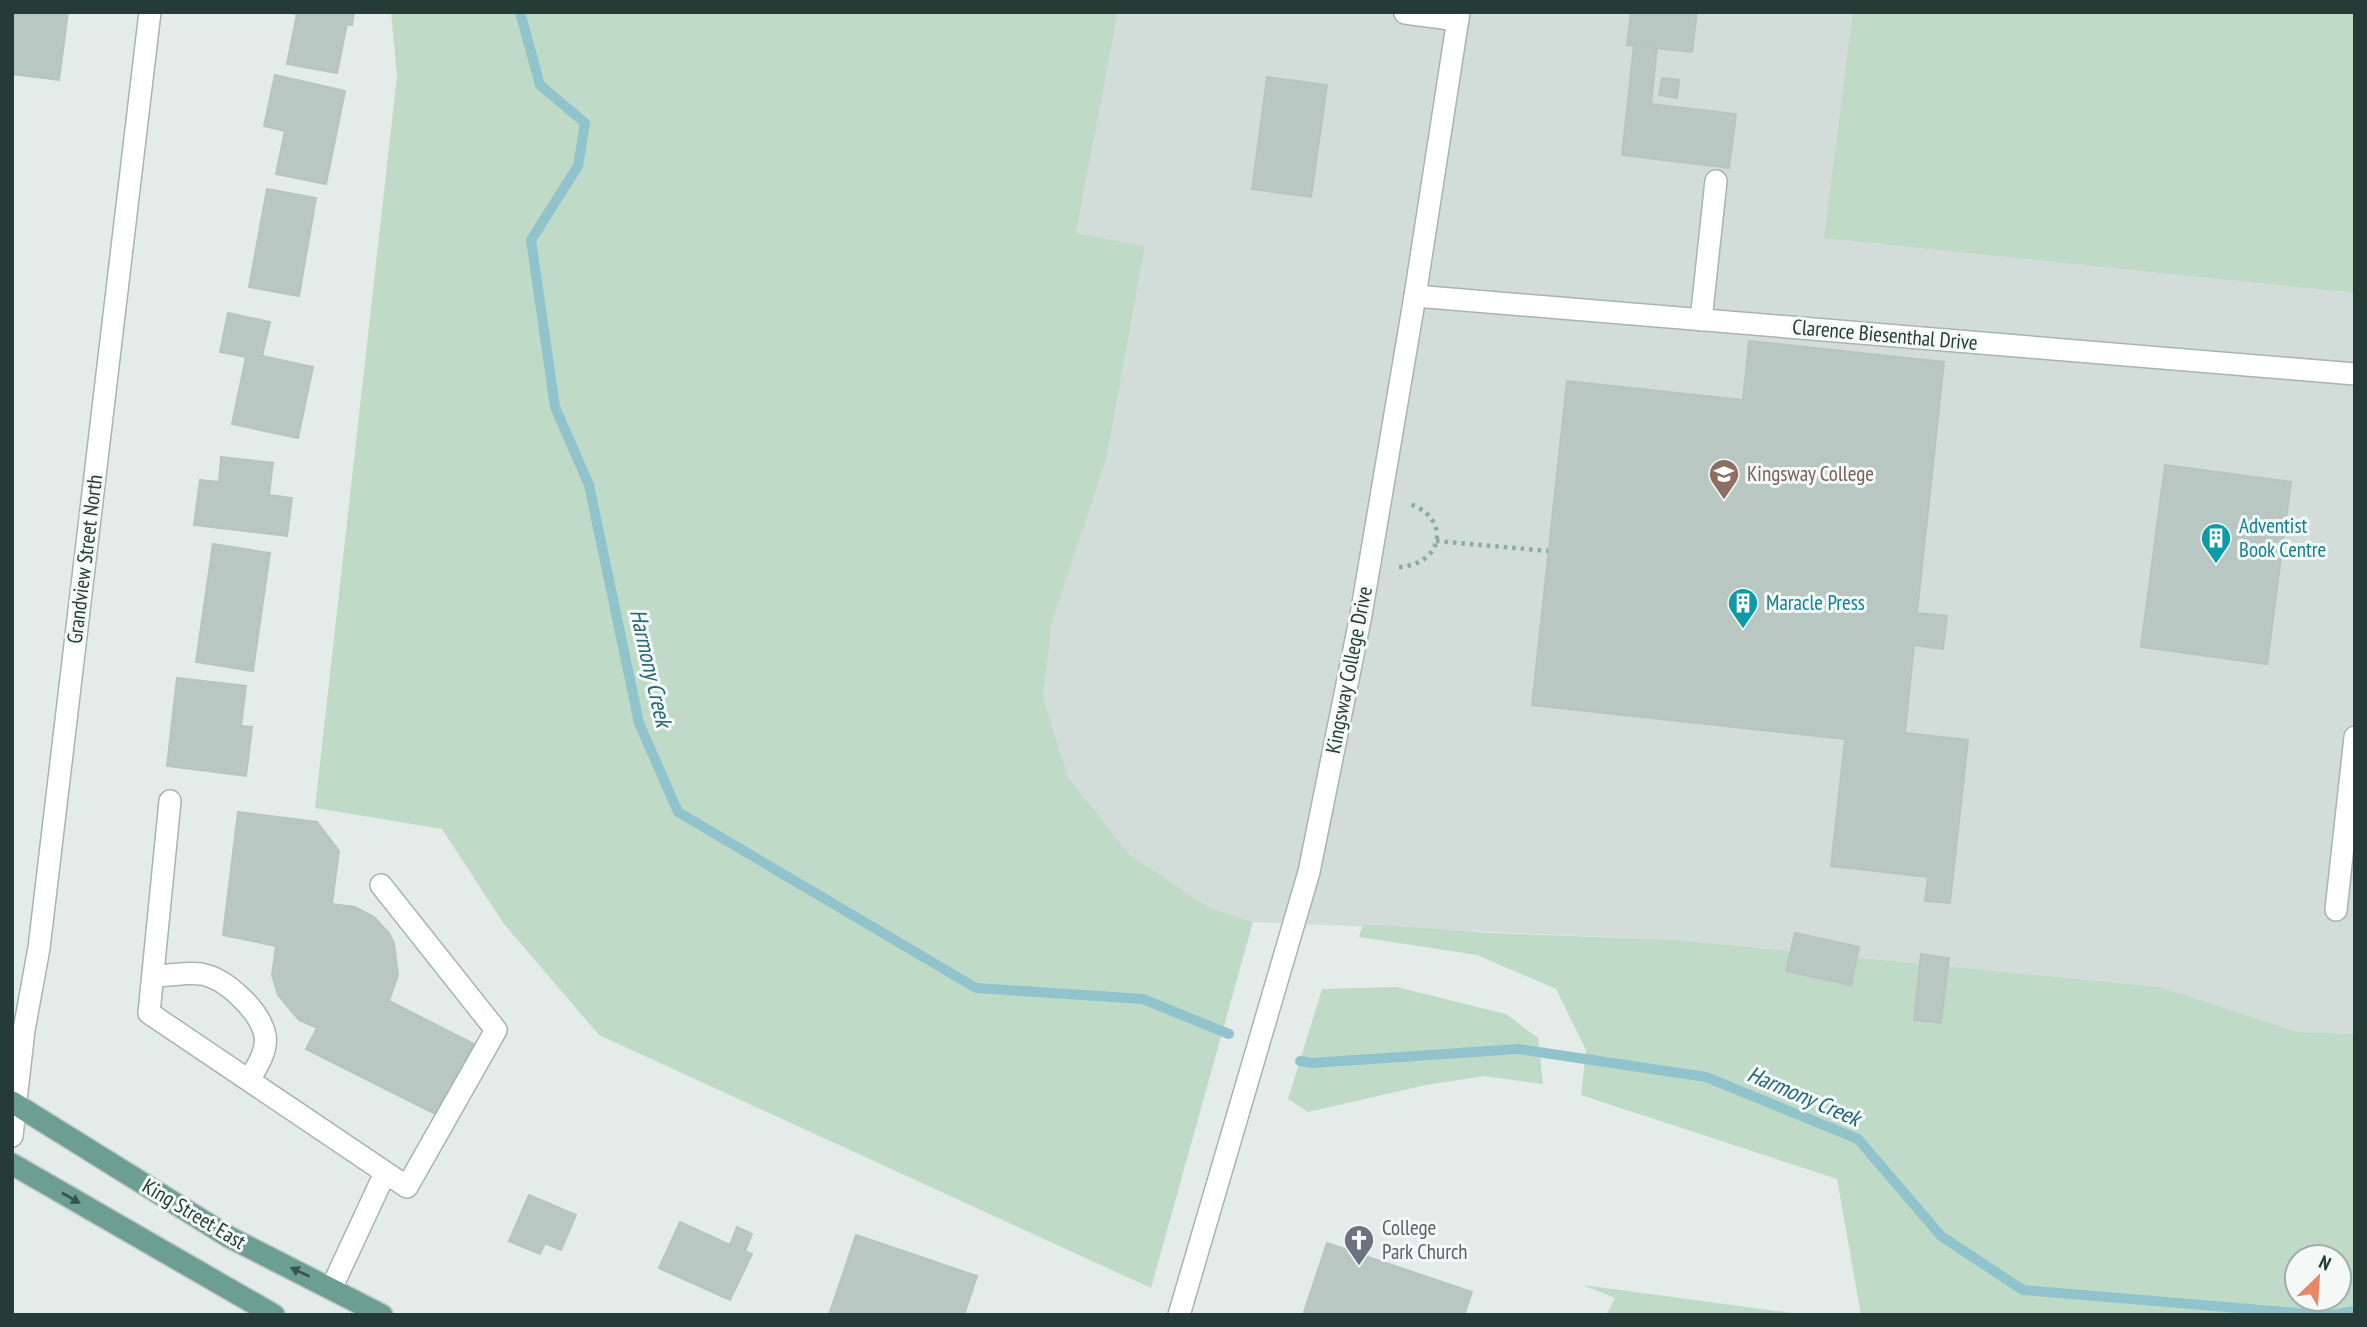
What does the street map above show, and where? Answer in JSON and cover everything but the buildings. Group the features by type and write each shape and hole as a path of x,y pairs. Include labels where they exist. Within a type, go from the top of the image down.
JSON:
{"main road":[{"name":"King Street East","path":"15,1104 229,1237 332,1287 382,1315"},
{"path":"12,1164 274,1315"}],"street":[{"name":"Grandview Street North","path":"12,1136 24,1030 40,935 150,12"},
{"path":"1405,13 1458,16"},
{"name":"Kingsway College Drive","path":"1178,1315 1309,872 1361,615 1415,296 1458,16"},
{"path":"1701,320 1716,181"},
{"name":"Clarence Biesenthal Drive","path":"1415,296 2355,374"},
{"path":"2336,910 2355,737"},
{"path":"170,801 149,1013 407,1187 496,1030 381,886"},
{"path":"153,976 202,974 231,988 254,1012 265,1036 260,1061 249,1080"},
{"path":"332,1287 385,1172"}],"path":[{"path":"1397,567 1413,566 1429,558 1436,541 1437,530 1429,516 1407,502"},
{"path":"1436,541 1548,551"}],"shaded area":[{"name":"Kingsway College","path":"1118,12 2355,12 2355,1034 2299,1032 2160,987 1678,940 1253,922 1208,907 1129,854 1068,777 1043,697 1052,623 1107,456 1145,246 1076,233"}],"green space":[{"path":"391,12 1118,12 1076,233 1145,246 1107,456 1052,623 1043,697 1068,777 1129,854 1208,907 1253,922 1151,1288 599,1035 504,924 442,829 315,808 397,76"},
{"path":"1853,12 2355,12 2355,293 1824,238"},
{"path":"1363,924 1492,933 1678,940 2160,987 2299,1032 2355,1034 2355,1315 1861,1315 1837,1179 1581,1095 1586,1050 1556,989 1477,955 1359,937"},
{"path":"1397,987 1506,1014 1538,1038 1543,1084 1484,1076 1426,1085 1308,1112 1288,1099 1322,989"},
{"path":"1583,1285 1807,1315 1606,1315 1615,1298"}],"waterway":[{"name":"Harmony Creek","path":"520,12 540,85 585,123 578,166 531,240 555,407 589,485 639,723 678,812 976,988 1143,999 1229,1034"},
{"name":"Harmony Creek","path":"1300,1061 1312,1063 1518,1049 1706,1077 1858,1139 1941,1236 2023,1290 2321,1315"},
{"name":"Harmony Creek","path":"2329,1315 2355,1311"}],"place":[{"name":"Kingsway College","path":"1724,501"},
{"name":"Adventist Book Centre","path":"2216,565"},
{"name":"Maracle Press","path":"1743,630"},
{"name":"College Park Church","path":"1359,1267"}]}
